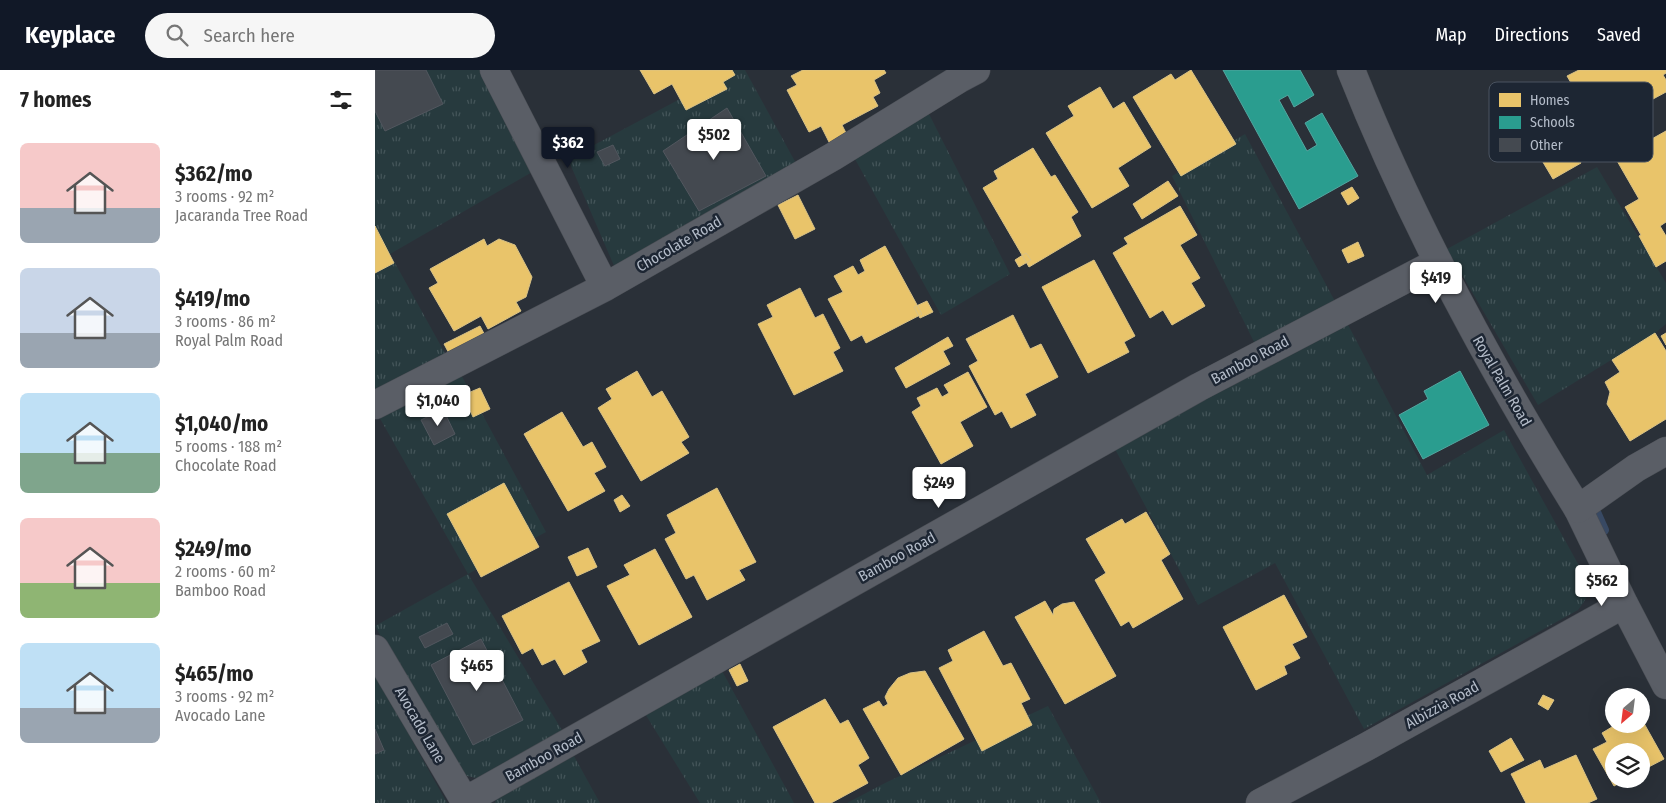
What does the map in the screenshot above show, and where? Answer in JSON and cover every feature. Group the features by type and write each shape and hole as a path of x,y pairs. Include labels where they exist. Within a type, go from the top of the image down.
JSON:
{"street":[{"path":"494,70 605,287"},
{"name":"Royal Palm Road","path":"1351,70 1388,159 1437,262 1474,333 1578,509 1623,604 1666,685"},
{"name":"Chocolate Road","path":"375,406 605,287 834,156 963,73"},
{"name":"Bamboo Road","path":"465,802 1199,387 1437,262"},
{"path":"1578,509 1636,468 1666,451"},
{"name":"Albizzia Road","path":"1260,803 1366,747 1623,604"},
{"name":"Avocado Lane","path":"375,649 465,802"}],"green space":[{"path":"375,70 485,70 539,168 390,254 446,355 375,393"},
{"path":"734,70 745,70 804,178 618,275 568,159"},
{"path":"929,114 1010,274 941,315 850,150"},
{"path":"1245,134 1337,305 1256,346 1172,176"},
{"path":"1597,167 1666,283 1666,324 1655,333 1538,405 1447,249"},
{"path":"1346,321 1427,475 1504,430 1586,575 1590,586 1587,596 1578,610 1364,729 1275,563 1198,605 1115,449"},
{"path":"459,371 546,532 468,574 378,415"},
{"path":"468,574 563,732 481,779 458,774 375,626"},
{"path":"721,669 794,803 700,803 644,712"},
{"path":"375,674 447,803 375,803"},
{"path":"1048,706 1101,803 847,803 885,783"},
{"path":"574,756 600,803 495,803 496,799"}],"building: Homes":[{"path":"640,70 732,70 735,75 723,82 727,89 686,110 672,84 654,94"},
{"path":"803,70 884,70 886,73 874,80 880,93 873,97 878,106 842,125 847,135 830,144 821,126 809,132 787,90 797,85 791,76"},
{"path":"1191,70 1236,144 1181,176 1133,97 1171,74 1175,80"},
{"path":"1579,70 1666,70 1666,73 1663,75 1666,80 1666,92 1653,99 1653,82 1570,82 1567,76"},
{"path":"1100,87 1113,109 1124,102 1151,147 1118,168 1129,186 1092,208 1046,133 1074,116 1068,106"},
{"path":"1666,131 1666,222 1660,226 1666,236 1666,261 1656,267 1625,207 1639,199 1618,162 1653,162 1653,138"},
{"path":"1033,148 1051,177 1055,175 1078,212 1071,217 1081,236 1029,267 983,188 998,179 994,171"},
{"path":"1543,162 1580,162 1581,163 1553,179"},
{"path":"1168,181 1178,196 1142,219 1133,204"},
{"path":"1352,187 1359,198 1348,205 1341,193"},
{"path":"798,195 815,229 795,239 778,205"},
{"path":"1180,206 1197,235 1180,245 1200,278 1191,283 1205,306 1172,325 1163,310 1150,318 1113,253 1128,244 1124,238"},
{"path":"375,226 394,263 375,273"},
{"path":"484,239 487,246 499,239 515,245 532,277 526,297 516,302 521,311 488,329 481,316 454,331 429,288 438,283 430,269"},
{"path":"1358,242 1364,256 1348,263 1342,250"},
{"path":"885,246 922,314 866,343 862,335 851,341 828,299 843,292 834,276 853,266 858,275 865,271 860,260"},
{"path":"1026,253 1031,260 1019,267 1015,260"},
{"path":"1094,260 1135,336 1124,342 1129,352 1088,373 1042,287"},
{"path":"800,288 815,318 823,314 840,348 833,352 843,371 794,395 758,324 773,317 767,305"},
{"path":"927,301 933,312 920,318 914,307"},
{"path":"1013,315 1030,349 1041,344 1058,377 1025,394 1036,415 1011,428 1002,411 995,415 969,366 978,361 966,339"},
{"path":"480,326 488,341 452,359 444,344"},
{"path":"1655,333 1666,351 1666,419 1630,441 1607,404 1610,392 1605,382 1620,372 1612,360"},
{"path":"1666,333 1666,345 1661,336"},
{"path":"948,337 953,346 943,351 950,364 906,388 895,368"},
{"path":"637,371 652,397 662,391 689,437 681,442 689,453 641,481 598,408 612,399 606,389"},
{"path":"968,372 987,407 960,422 973,446 941,464 912,412 921,406 917,398 937,388 942,397 949,393 944,385"},
{"path":"480,388 490,409 473,417 463,395"},
{"path":"562,412 583,447 592,442 606,467 594,473 605,491 568,511 524,434"},
{"path":"504,483 539,547 481,577 447,514"},
{"path":"717,488 756,562 739,570 745,580 707,600 694,575 686,579 665,539 676,533 667,515"},
{"path":"622,495 630,506 620,512 614,500"},
{"path":"1146,512 1170,554 1161,560 1183,599 1133,628 1129,621 1121,626 1095,580 1106,573 1086,539 1122,519 1125,524"},
{"path":"588,548 597,567 577,576 568,557"},
{"path":"655,549 692,617 639,645 607,586 630,575 624,565"},
{"path":"569,582 600,641 581,650 587,662 564,675 555,659 542,665 533,648 522,654 502,616"},
{"path":"1284,595 1307,637 1292,644 1300,658 1284,666 1287,674 1256,690 1223,627"},
{"path":"1045,601 1053,615 1054,609 1062,604 1074,602 1116,676 1065,704 1015,617"},
{"path":"984,631 1003,666 1011,663 1030,699 1021,703 1032,725 982,751 939,668 953,661 948,650"},
{"path":"740,664 748,681 737,686 729,670"},
{"path":"925,671 964,739 901,775 863,709 879,701 883,707 888,704 885,697 898,678 910,673"},
{"path":"1543,695 1554,700 1548,710 1538,704"},
{"path":"825,699 840,724 848,720 869,758 858,765 868,783 831,803 815,803 773,727"},
{"path":"1605,731 1605,733 1649,733 1664,759 1650,766 1650,743 1605,743 1607,742 1602,733"},
{"path":"1511,738 1524,760 1501,772 1489,751"},
{"path":"1605,743 1605,770 1593,749"},
{"path":"1576,755 1597,799 1588,803 1526,803 1511,774 1540,760 1544,769"}],"building: Schools":[{"path":"1223,70 1300,70 1314,95 1294,107 1288,95 1279,100 1307,151 1317,145 1305,123 1322,113 1358,176 1299,209"},
{"path":"1460,371 1489,425 1423,459 1399,415 1428,399 1424,391"}],"building: Other":[{"path":"375,70 426,70 443,104 385,131 375,111"},
{"path":"727,108 766,176 699,211 663,151"},
{"path":"613,145 620,159 605,166 597,152"},
{"path":"443,409 455,434 434,445 421,420"},
{"path":"447,623 453,634 425,648 419,637"},
{"path":"481,639 523,720 473,745 431,665"},
{"path":"375,729 384,750 375,754"}],"waterway":[{"path":"1592,503 1604,530"}]}
